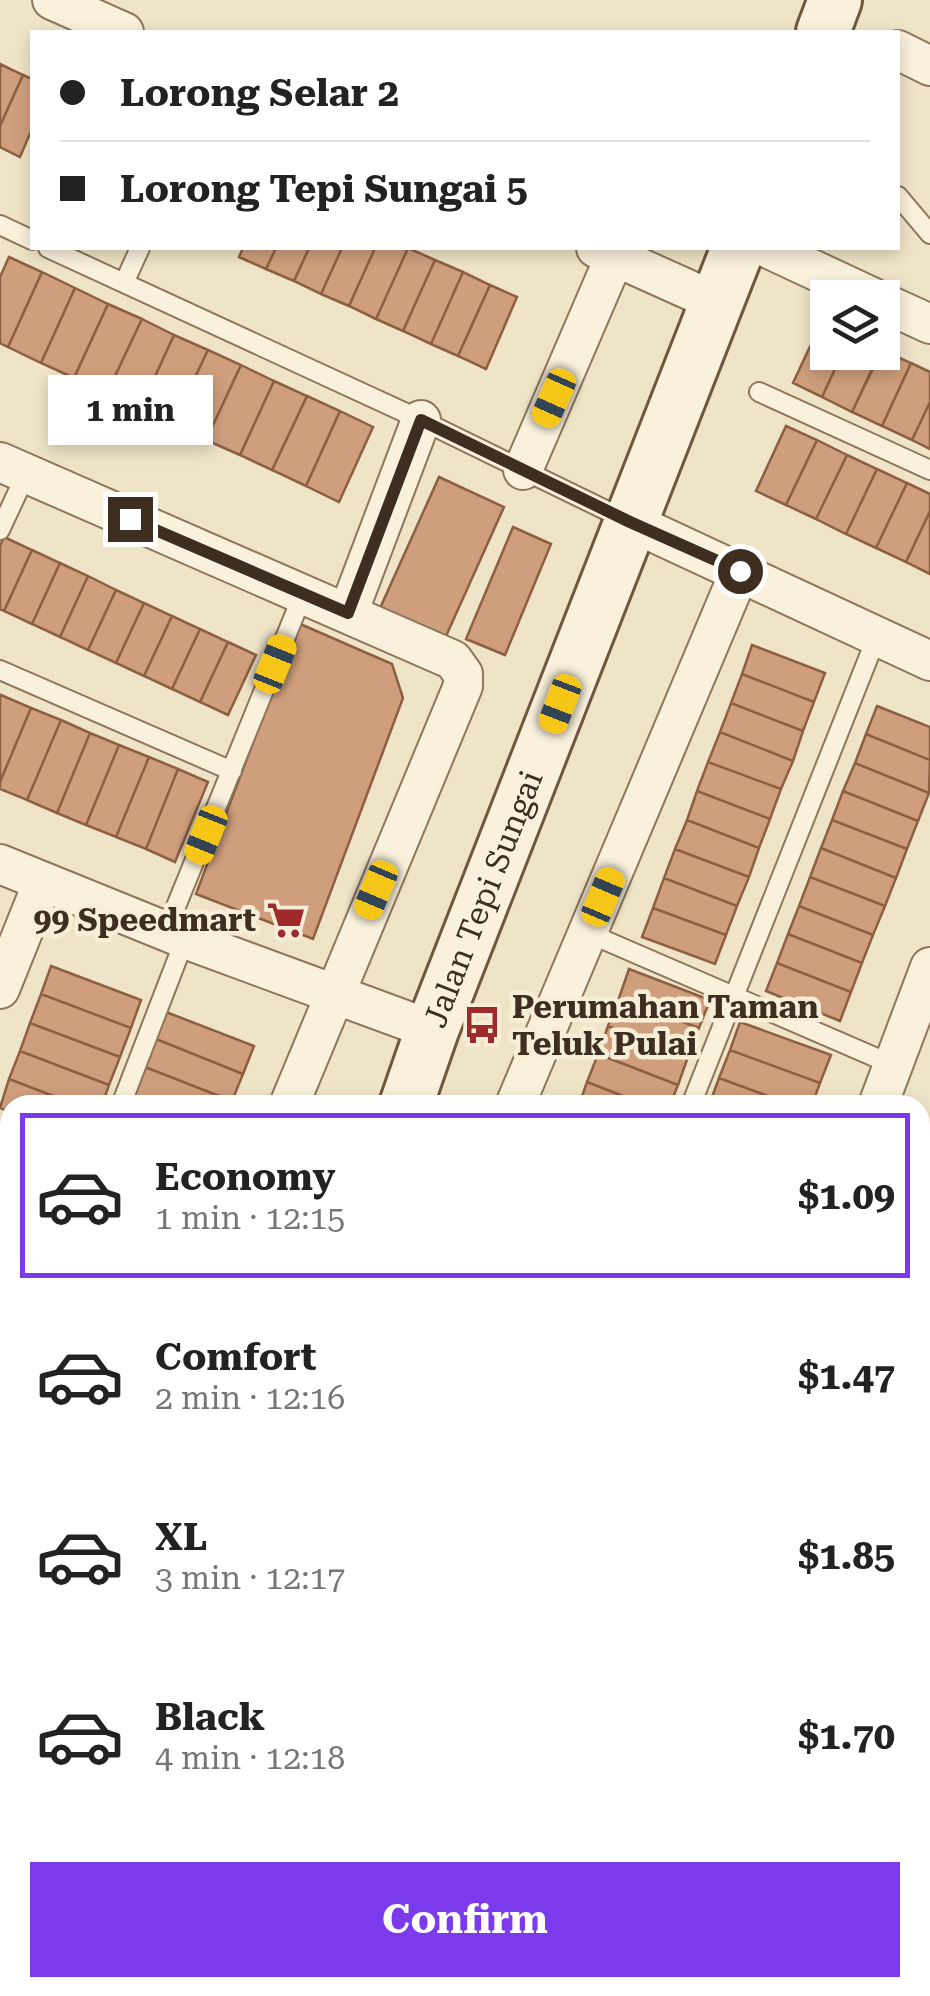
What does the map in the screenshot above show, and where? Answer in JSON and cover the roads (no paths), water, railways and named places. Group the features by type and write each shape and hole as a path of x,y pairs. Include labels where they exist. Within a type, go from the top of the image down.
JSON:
{"main road":[{"name":"Jalan Tepi Sungai","path":"409,1095 737,250"}],"street":[{"path":"52,0 120,30"},
{"path":"900,51 930,66"},
{"path":"771,250 835,280"},
{"path":"523,470 606,252 716,302"},
{"path":"900,310 930,324"},
{"path":"348,613 421,420"},
{"path":"13,468 453,660 463,674 463,686 293,1095"},
{"path":"630,522 930,660"},
{"path":"519,1095 740,571"},
{"path":"0,864 176,935 432,1030"},
{"path":"0,989 43,882"},
{"path":"882,1095 893,1064 921,1016 930,967"}],"lane":[{"path":"900,198 930,234"},
{"path":"0,225 30,239"},
{"path":"52,250 421,420 630,522"},
{"path":"124,283 139,250"},
{"path":"758,392 930,470"},
{"path":"0,530 13,468"},
{"path":"124,1095 232,771 303,593"},
{"path":"696,1095 877,636"},
{"path":"0,670 232,771"},
{"path":"588,934 893,1064"}],"place":[{"name":"99 Speedmart","path":"286,920"},
{"name":"Perumahan Taman Teluk Pulai","path":"482,1025"}]}
